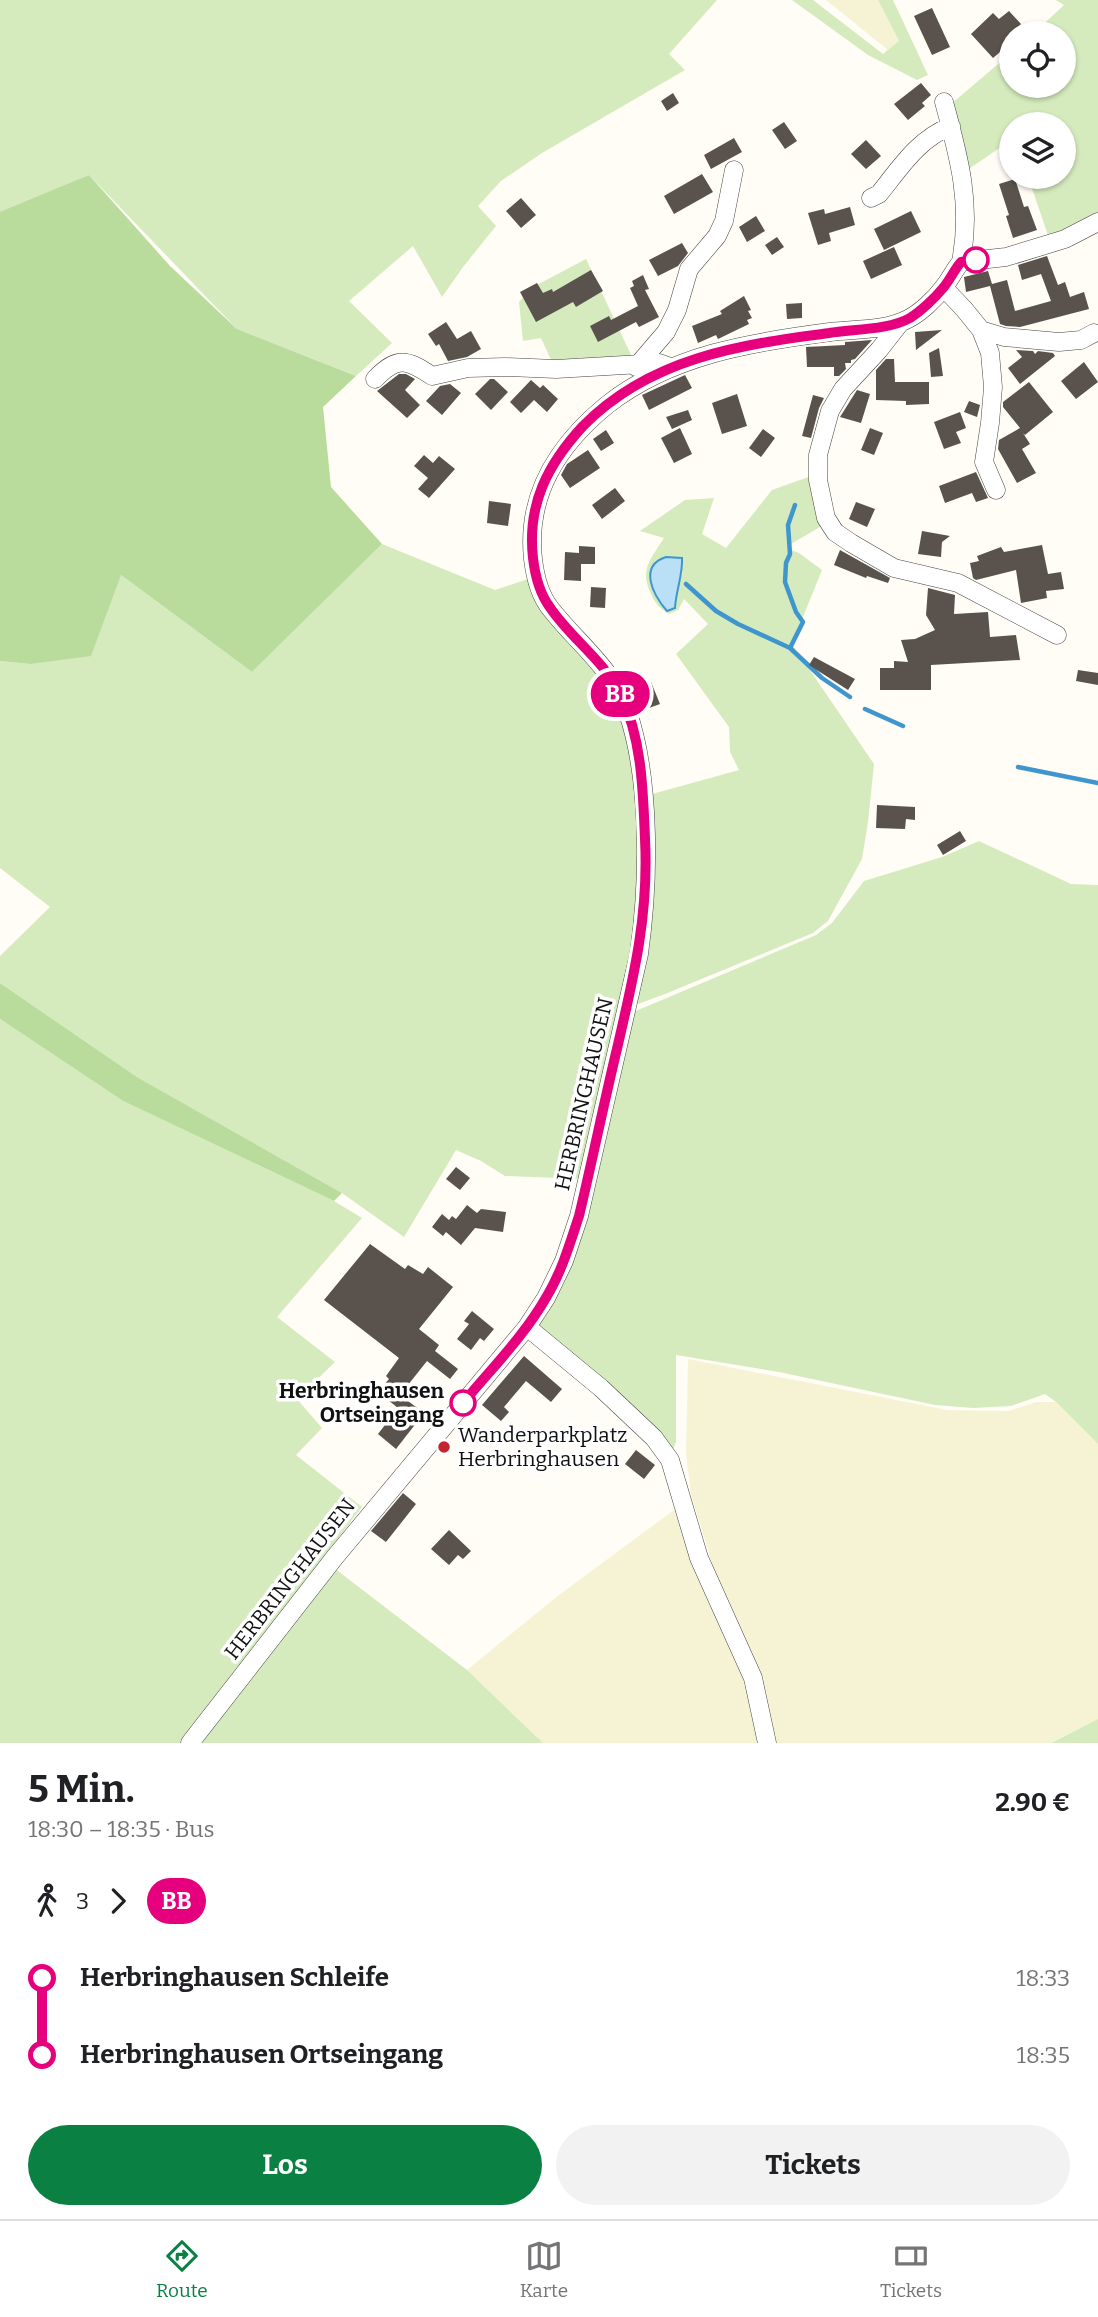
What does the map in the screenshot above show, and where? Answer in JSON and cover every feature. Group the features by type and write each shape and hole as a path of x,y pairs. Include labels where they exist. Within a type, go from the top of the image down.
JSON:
{"street":[{"path":"944,102 961,164 966,208 966,237 961,262 1006,257 1065,239 1098,222"},
{"path":"871,198 879,194 917,147 938,131 951,126"},
{"name":"HERBRINGHAUSEN","path":"625,391 623,386 638,364 666,332 677,310 689,270 718,236 724,221 734,170"},
{"name":"HERBRINGHAUSEN","path":"190,1743 335,1557 527,1327 557,1277 579,1216 636,967 643,915 646,860 640,768 628,711 610,675 549,606 535,576 530,536 542,485 561,452 584,425 625,391 670,367 758,344 901,322 917,313 944,288 961,262"},
{"path":"944,288 981,330 990,353 993,387 984,462 996,490"},
{"path":"901,322 843,388 830,411 818,455 818,480 826,518 835,532 894,568 958,583 1056,635"},
{"path":"981,330 1004,337 1059,342 1081,340 1094,333"},
{"name":"HERBRINGHAUSEN","path":"375,379 395,362 417,366 432,376 468,368 556,369 659,363 670,367"},
{"path":"527,1327 601,1388 654,1438 670,1460 699,1558 753,1678 767,1743"}],"shaded area":[{"path":"826,0 878,0 899,41 888,50"},
{"path":"688,1359 947,1410 1008,1411 1036,1402 1056,1402 1098,1444 1098,1719 1050,1743 767,1743 691,1494 686,1452"},
{"path":"678,1507 747,1669 762,1743 543,1743 467,1670 555,1598"}],"green space":[{"path":"0,0 717,0 669,54 685,70 542,153 501,181 478,206 496,226 442,297 413,246 349,301 392,343 356,376 237,329 89,175 0,216"},
{"path":"792,0 813,0 883,54 899,41 878,0 893,0 928,75 917,80 868,55"},
{"path":"1056,0 1098,0 1098,216 1049,238 1032,189 1076,189 1076,112 999,112 999,148 966,171 950,105 999,63 999,98 1076,98 1076,21 1047,21 1064,5"},
{"path":"89,175 170,266 237,329 356,376 323,407 331,487 382,544 252,672 121,575 91,656 30,664 0,661 0,212"},
{"path":"586,259 633,359 553,364 541,338 523,341 519,302 531,288"},
{"path":"814,475 825,524 791,544 791,550 822,570 792,644 874,764 862,859 828,921 813,933 665,994 632,1004 645,796 739,770 730,752 729,727 676,654 708,624 684,599 678,610 669,614 657,604 648,585 646,571 664,538 640,531 685,500 714,498 702,534 726,548 772,490","holes":["683,571 675,607 667,611 659,602"]},
{"path":"382,544 495,590 531,578 607,679 625,715 641,840 634,939 582,1179 505,1176 456,1150 404,1237 342,1193 137,1077 0,983 0,956 50,907 0,868 0,661 30,664 121,575 252,672"},
{"path":"979,841 1071,884 1098,885 1098,1444 1045,1394 1011,1406 973,1408 935,1405 779,1372 676,1355 676,1442 671,1455 534,1334 574,1247 631,1013 816,935 832,923 864,881 942,857"},
{"path":"0,983 137,1077 342,1193 334,1201 123,1101 0,1019"},
{"path":"0,1019 123,1101 334,1201 362,1218 277,1317 335,1362 297,1399 322,1428 296,1455 362,1507 326,1554 334,1568 467,1670 543,1743 0,1743"},
{"path":"1098,1719 1098,1743 1051,1743"}],"water":[{"path":"666,557 682,558 675,608 667,611 653,589 650,574 657,561"}],"building":[{"path":"932,8 950,47 932,55 914,16"},
{"path":"1009,11 1018,21 999,21 999,53 993,58 971,34 993,13 999,19"},
{"path":"921,83 931,95 922,103 925,106 908,120 894,104"},
{"path":"673,93 679,103 667,111 661,101"},
{"path":"784,122 797,141 785,149 772,130"},
{"path":"734,138 742,152 711,169 704,155"},
{"path":"866,140 881,156 866,169 851,154"},
{"path":"702,174 713,192 674,214 664,196"},
{"path":"1001,189 1018,189 1024,207 1028,206 1037,230 1013,238 1006,216 1009,215"},
{"path":"521,198 536,215 521,228 506,211"},
{"path":"850,207 855,225 829,233 831,241 818,245 808,213 824,209 825,214"},
{"path":"911,211 921,232 884,250 874,229"},
{"path":"756,216 765,231 747,242 739,227"},
{"path":"777,237 784,247 772,255 765,245"},
{"path":"682,243 688,253 678,266 658,276 649,260"},
{"path":"894,247 902,265 871,279 863,261"},
{"path":"1047,256 1058,285 1065,282 1070,297 1084,292 1089,309 1020,327 1006,326 1000,324 990,286 966,292 964,277 988,271 992,284 1007,280 1015,311 1051,301 1041,274 1022,280 1018,265"},
{"path":"591,270 603,291 576,307 573,302 536,322 520,292 537,283 543,293 552,289 553,292"},
{"path":"643,275 649,289 645,290 659,317 639,327 636,322 598,342 590,326 609,316 611,320 638,306 630,288 634,286 632,281"},
{"path":"744,296 751,310 748,311 752,318 747,320 749,324 718,339 716,335 698,343 692,326 722,314 720,311"},
{"path":"802,303 802,318 787,319 786,304"},
{"path":"446,322 457,339 471,331 481,349 467,357 448,361 439,344 436,346 428,334"},
{"path":"942,330 916,350 915,332"},
{"path":"872,340 851,363 845,363 846,369 839,376 834,376 834,367 807,367 806,347 845,345 845,342"},
{"path":"939,348 943,376 931,377 929,353"},
{"path":"1016,350 1033,351 1035,354 1038,351 1053,353 1055,356 1020,384 1008,368 1022,357"},
{"path":"886,359 894,359 895,382 929,382 929,404 906,405 906,401 876,400 876,370"},
{"path":"1084,362 1098,382 1076,399 1061,381"},
{"path":"399,374 415,379 405,390 420,405 407,418 377,391"},
{"path":"685,375 692,388 649,410 642,395"},
{"path":"490,379 494,379 508,392 491,410 475,394"},
{"path":"531,380 540,388 543,385 558,399 547,412 534,400 521,413 510,402"},
{"path":"1029,382 1053,412 1025,435 1023,433 1030,444 1022,449 1036,473 1017,483 998,449 999,440 1020,428 1003,407 1003,402"},
{"path":"450,384 461,393 442,415 426,401 440,386"},
{"path":"857,390 870,394 861,423 840,417"},
{"path":"737,394 747,426 722,434 712,403"},
{"path":"813,395 824,398 811,438 802,436"},
{"path":"969,401 980,405 977,417 964,412"},
{"path":"688,410 692,420 672,429 666,417"},
{"path":"960,412 966,428 956,432 961,443 944,449 934,422"},
{"path":"680,428 692,454 674,463 661,438"},
{"path":"870,428 883,433 874,455 861,450"},
{"path":"763,429 775,438 761,457 749,448"},
{"path":"606,430 614,443 601,451 593,439"},
{"path":"588,450 600,468 570,488 561,475 567,464"},
{"path":"424,455 433,463 439,456 455,469 429,498 418,489 428,478 414,466"},
{"path":"976,472 988,498 976,502 972,493 945,503 939,486"},
{"path":"615,488 625,501 602,519 592,505"},
{"path":"489,501 511,504 508,526 487,523"},
{"path":"856,502 875,509 867,527 849,519"},
{"path":"922,531 950,536 942,542 941,557 918,554"},
{"path":"1042,545 1048,574 1061,572 1064,589 1046,591 1047,598 1021,603 1016,570 976,580 973,578 970,563 979,561 977,556 1001,547 1004,552"},
{"path":"579,546 595,547 595,564 581,564 581,581 564,580 565,552 579,553"},
{"path":"840,550 890,578 888,583 867,576 866,578 834,565"},
{"path":"591,587 606,588 605,608 590,607"},
{"path":"928,588 955,595 954,614 988,612 990,637 1016,635 1020,660 931,665 931,690 880,690 880,668 894,668 894,661 908,662 901,640 915,639 935,630 926,615"},
{"path":"814,657 855,679 848,690 809,665"},
{"path":"1078,670 1098,673 1098,685 1076,681"},
{"path":"651,682 660,704 649,708 640,687"},
{"path":"877,805 915,807 915,820 906,819 905,829 876,828"},
{"path":"960,831 966,841 943,855 937,845"},
{"path":"456,1167 470,1178 460,1190 446,1179"},
{"path":"467,1205 477,1213 481,1209 506,1212 503,1232 475,1228 461,1245 446,1232 443,1236 432,1227 442,1214 449,1220 452,1216 456,1219"},
{"path":"370,1244 405,1269 408,1265 423,1274 428,1267 453,1287 419,1329 439,1345 435,1351 458,1369 450,1379 427,1361 400,1395 424,1413 396,1449 378,1434 398,1408 378,1392 389,1379 386,1376 399,1358 324,1300"},
{"path":"472,1311 494,1329 484,1341 480,1338 471,1350 457,1339 469,1324 464,1321"},
{"path":"524,1356 562,1389 551,1402 526,1381 504,1407 509,1412 501,1421 482,1405"},
{"path":"636,1450 655,1465 644,1479 625,1464"},
{"path":"403,1493 416,1504 386,1542 371,1531"},
{"path":"449,1530 471,1551 463,1559 458,1555 449,1565 431,1549"}],"waterway":[{"path":"790,648 803,622 796,612 785,582 786,563 790,554 788,525 795,505"},
{"path":"686,584 716,611 790,648 822,678 850,697"},
{"path":"865,709 903,726"},
{"path":"1018,767 1098,783"}],"bus line":[{"name":"BB","path":"463,1403 527,1327 546,1298 570,1245 634,980 643,915 645,839 640,768 634,732 628,711 610,675 549,606 535,576 530,536 542,485 561,452 584,425 625,391 661,371 682,362 734,349 901,322 917,313 944,288 961,262 976,260"}],"place":[{"name":"Herbringhausen Ortseingang","path":"463,1403"},
{"name":"Wanderparkplatz Herbringhausen","path":"444,1447"}]}
